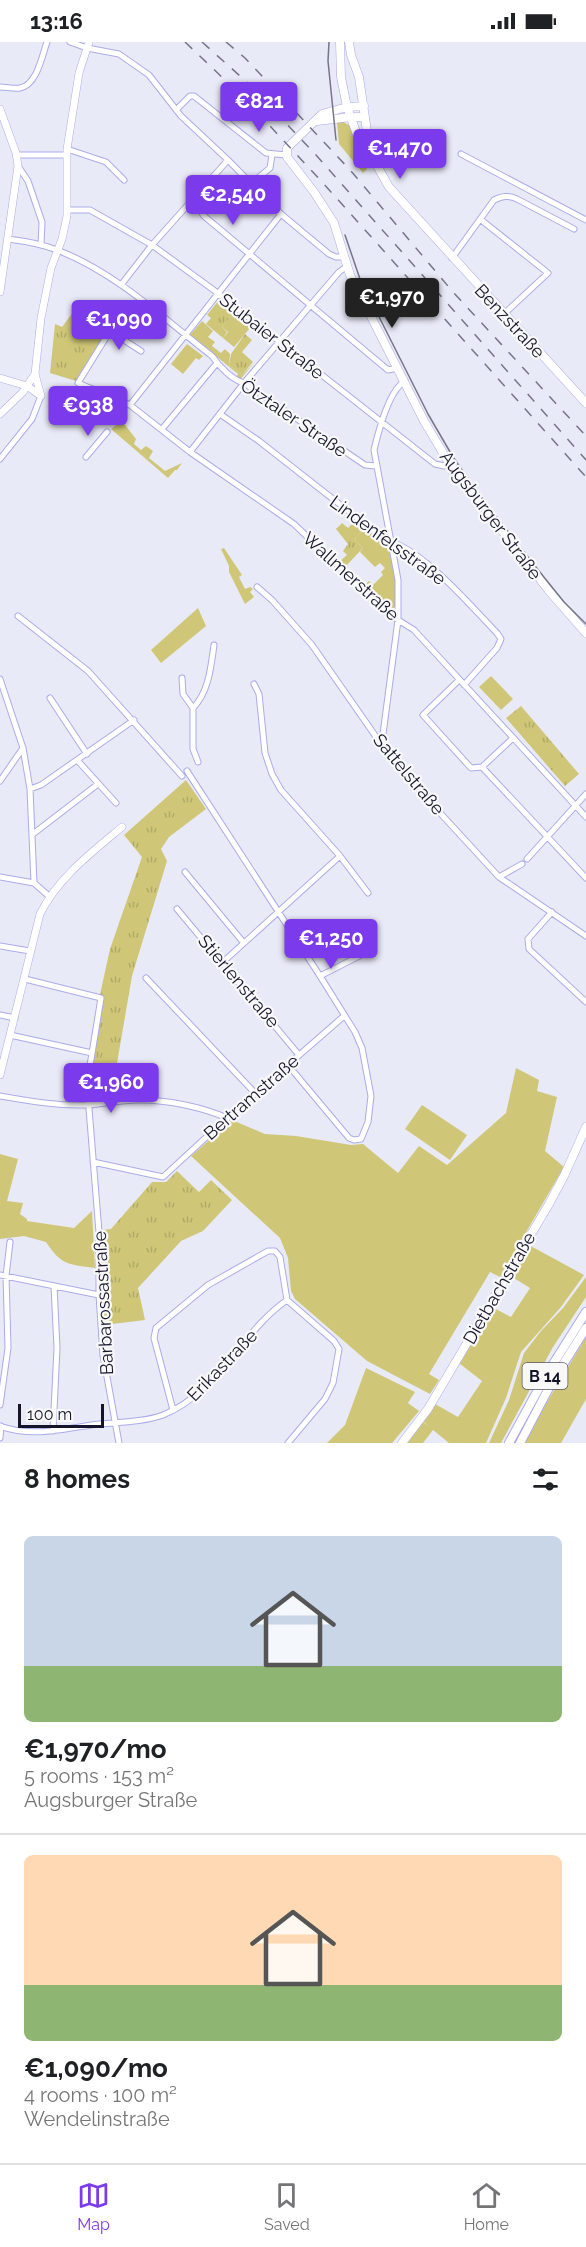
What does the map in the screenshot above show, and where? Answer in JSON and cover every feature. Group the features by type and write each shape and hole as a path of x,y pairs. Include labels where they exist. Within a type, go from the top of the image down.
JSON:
{"highway":[{"name":"B 14","path":"509,1443 545,1377 586,1312"},
{"name":"B 14","path":"520,1443 552,1382 586,1328"}],"main road":[{"name":"Benzstraße","path":"340,42 341,77 347,107 359,140 370,153 389,187 586,403"},
{"name":"Benzstraße","path":"349,42 359,76 370,153"},
{"path":"286,155 287,148 322,114 347,107 364,106"},
{"path":"317,121 365,117"},
{"name":"Augsburger Straße","path":"286,155 334,223 346,267 449,463 550,592 586,633"},
{"name":"Dietbachstraße","path":"402,1443 428,1409 549,1204 586,1127"}],"street":[{"path":"0,87 20,88 27,85 35,75 47,42"},
{"path":"70,42 119,54 138,67 158,85 181,116 252,183 281,214 329,254 344,257"},
{"path":"0,459 32,419 41,396 35,374 44,301 67,210 66,152 79,73 88,45"},
{"path":"177,109 192,95 258,148 272,155 286,155"},
{"path":"0,109 18,166 0,292"},
{"path":"16,155 66,152 106,162 124,180"},
{"path":"461,154 586,220"},
{"path":"252,183 270,168 272,155"},
{"path":"121,285 152,245 228,160"},
{"path":"18,166 28,181 42,222 41,245"},
{"path":"452,258 494,200 500,197 512,197 574,229"},
{"name":"Stubaier Straße","path":"67,210 90,210 152,245 219,294 435,464 444,466 449,463"},
{"path":"200,210 249,255 388,370 398,368"},
{"path":"129,405 281,214"},
{"path":"480,219 548,273 504,314"},
{"name":"Ötztaler Straße","path":"8,239 58,250 89,264 121,285 212,356 238,382 244,383 365,465 376,466"},
{"path":"189,452 244,383 339,272 346,267"},
{"name":"Wallmerstraße","path":"141,351 110,331 78,382 129,405 189,452 294,524 387,613 414,630 586,817"},
{"path":"162,429 217,363"},
{"path":"0,414 27,386 35,374"},
{"path":"0,378 27,386 41,396"},
{"path":"380,742 383,734 398,620 398,580 393,541 374,450 395,389 405,381"},
{"path":"79,417 93,389"},
{"name":"Lindenfelsstraße","path":"220,414 259,441 384,539 393,541 408,550 435,571 461,595 501,639 497,648 464,685"},
{"path":"86,457 107,432"},
{"name":"Sattelstraße","path":"257,587 272,600 312,645 395,764 499,877 586,936"},
{"path":"18,616 88,671 185,774 279,912 362,1048 371,1096 370,1112 361,1139 349,1138 288,1065"},
{"path":"193,708 199,702 205,688 214,645"},
{"path":"182,678 183,694 193,708 193,749 198,762"},
{"path":"0,679 23,748 30,789 34,883"},
{"path":"459,680 423,715 471,768 482,767 513,738"},
{"path":"254,684 259,694 265,753 272,774 281,789 340,856 368,893"},
{"path":"50,698 87,754"},
{"path":"30,789 42,785 134,720"},
{"path":"0,781 23,748"},
{"path":"78,760 116,803"},
{"path":"482,767 586,878"},
{"path":"33,834 98,784"},
{"path":"527,859 586,794"},
{"path":"0,1075 40,914 50,897 77,865 122,827"},
{"path":"223,962 340,856"},
{"path":"499,877 522,864"},
{"path":"185,872 243,942"},
{"path":"0,877 34,883 50,897"},
{"name":"Stierlenstraße","path":"177,909 299,1054"},
{"path":"552,912 528,939 530,949 586,1002"},
{"path":"0,946 30,951"},
{"path":"320,976 371,950"},
{"path":"146,978 255,1093"},
{"name":"Barbarossastraße","path":"25,979 101,998 88,1073 89,1105 99,1232 99,1295 104,1364 119,1443"},
{"path":"0,1015 15,1018"},
{"name":"Bertramstraße","path":"93,1162 158,1178 167,1174 226,1118 344,1016"},
{"path":"10,1035 92,1053"},
{"path":"0,1096 50,1105 157,1101 212,1111 226,1118"},
{"path":"0,1405 8,1348 3,1276 10,1242"},
{"path":"173,1410 154,1338 156,1329 208,1285 268,1251 275,1251 280,1257 287,1300 334,1341 339,1349 333,1383 325,1399 288,1443"},
{"path":"3,1276 99,1295"},
{"path":"53,1431 57,1348 54,1286"},
{"name":"Erikastraße","path":"0,1426 25,1432 53,1431 162,1416 186,1403 201,1391 265,1320 287,1300"},
{"path":"0,1426 0,1438"}],"green space":[{"path":"337,122 351,126 367,169 363,173 339,144"},
{"path":"219,300 234,312 222,327 227,332 223,338 206,324 211,318 207,315"},
{"path":"76,308 110,328 76,381 50,373 55,324 62,327"},
{"path":"234,312 247,325 249,323 263,334 261,337 250,328 234,347 223,338 228,332 222,327"},
{"path":"202,321 213,331 208,337 215,342 212,346 221,353 225,349 230,354 229,365 242,375 254,363 238,382 235,379 238,374 190,335"},
{"path":"245,334 252,340 242,352 253,362 242,375 229,365 231,354"},
{"path":"187,344 203,356 199,360 196,358 183,374 171,364"},
{"path":"122,421 136,439 134,444 141,450 146,446 153,451 149,458 165,471 182,463 177,470 168,478 111,429"},
{"path":"355,521 364,528 354,539 363,548 346,566 340,561 347,555 343,551 348,544 336,529 342,523 348,528"},
{"path":"364,528 390,548 395,568 396,605 394,608 388,607 365,585 369,581 373,585 383,575 381,572 385,568 380,563 375,567 360,552 363,548 354,539"},
{"path":"224,548 242,575 239,577 245,589 250,587 253,589 250,592 254,597 245,604 229,572 229,566 221,549"},
{"path":"198,608 206,626 161,663 151,650"},
{"path":"491,676 513,699 501,710 479,687"},
{"path":"521,706 579,774 565,786 506,718"},
{"path":"186,780 206,809 169,837 161,849 167,861 132,976 111,1098 91,1098 87,1084 99,999 110,949 142,857 124,835"},
{"path":"516,1068 539,1080 537,1091 557,1097 545,1151 564,1167 500,1277 490,1272 429,1374 439,1380 430,1394 367,1361 295,1299 291,1291 288,1258 280,1238 191,1156 232,1120 265,1134 296,1136 351,1145 363,1144 398,1173 419,1146 447,1165 506,1113"},
{"path":"422,1105 467,1135 450,1160 405,1129"},
{"path":"0,1154 18,1159 7,1201 23,1203 20,1214 27,1221 74,1228 92,1211 95,1268 78,1266 61,1260 46,1242 24,1236 0,1239"},
{"path":"177,1171 199,1192 211,1180 232,1200 203,1231 181,1241 138,1288 145,1320 104,1325 102,1230 111,1229 152,1182 166,1182"},
{"path":"527,1244 584,1275 561,1307 521,1352 506,1398 486,1443 449,1443 433,1430 423,1443 405,1443 423,1422 429,1427 423,1421 435,1404 458,1417 482,1381 459,1363 492,1307 511,1317 530,1288 509,1275"},
{"path":"586,1277 586,1297 553,1347 501,1443 489,1443 509,1400 524,1353"},
{"path":"586,1337 586,1399 561,1443 525,1443 541,1412"},
{"path":"366,1368 415,1392 408,1403 419,1411 392,1443 327,1443 345,1425"}],"tram line":[{"path":"329,42 328,61 336,140"},
{"path":"345,235 360,279 428,414 453,457 535,566 564,602 586,624"}],"railway":[{"path":"185,42 244,98 323,183 586,477"},
{"path":"202,42 249,84 316,155 586,460"},
{"path":"226,42 245,58 351,171 453,292 586,436"}]}
